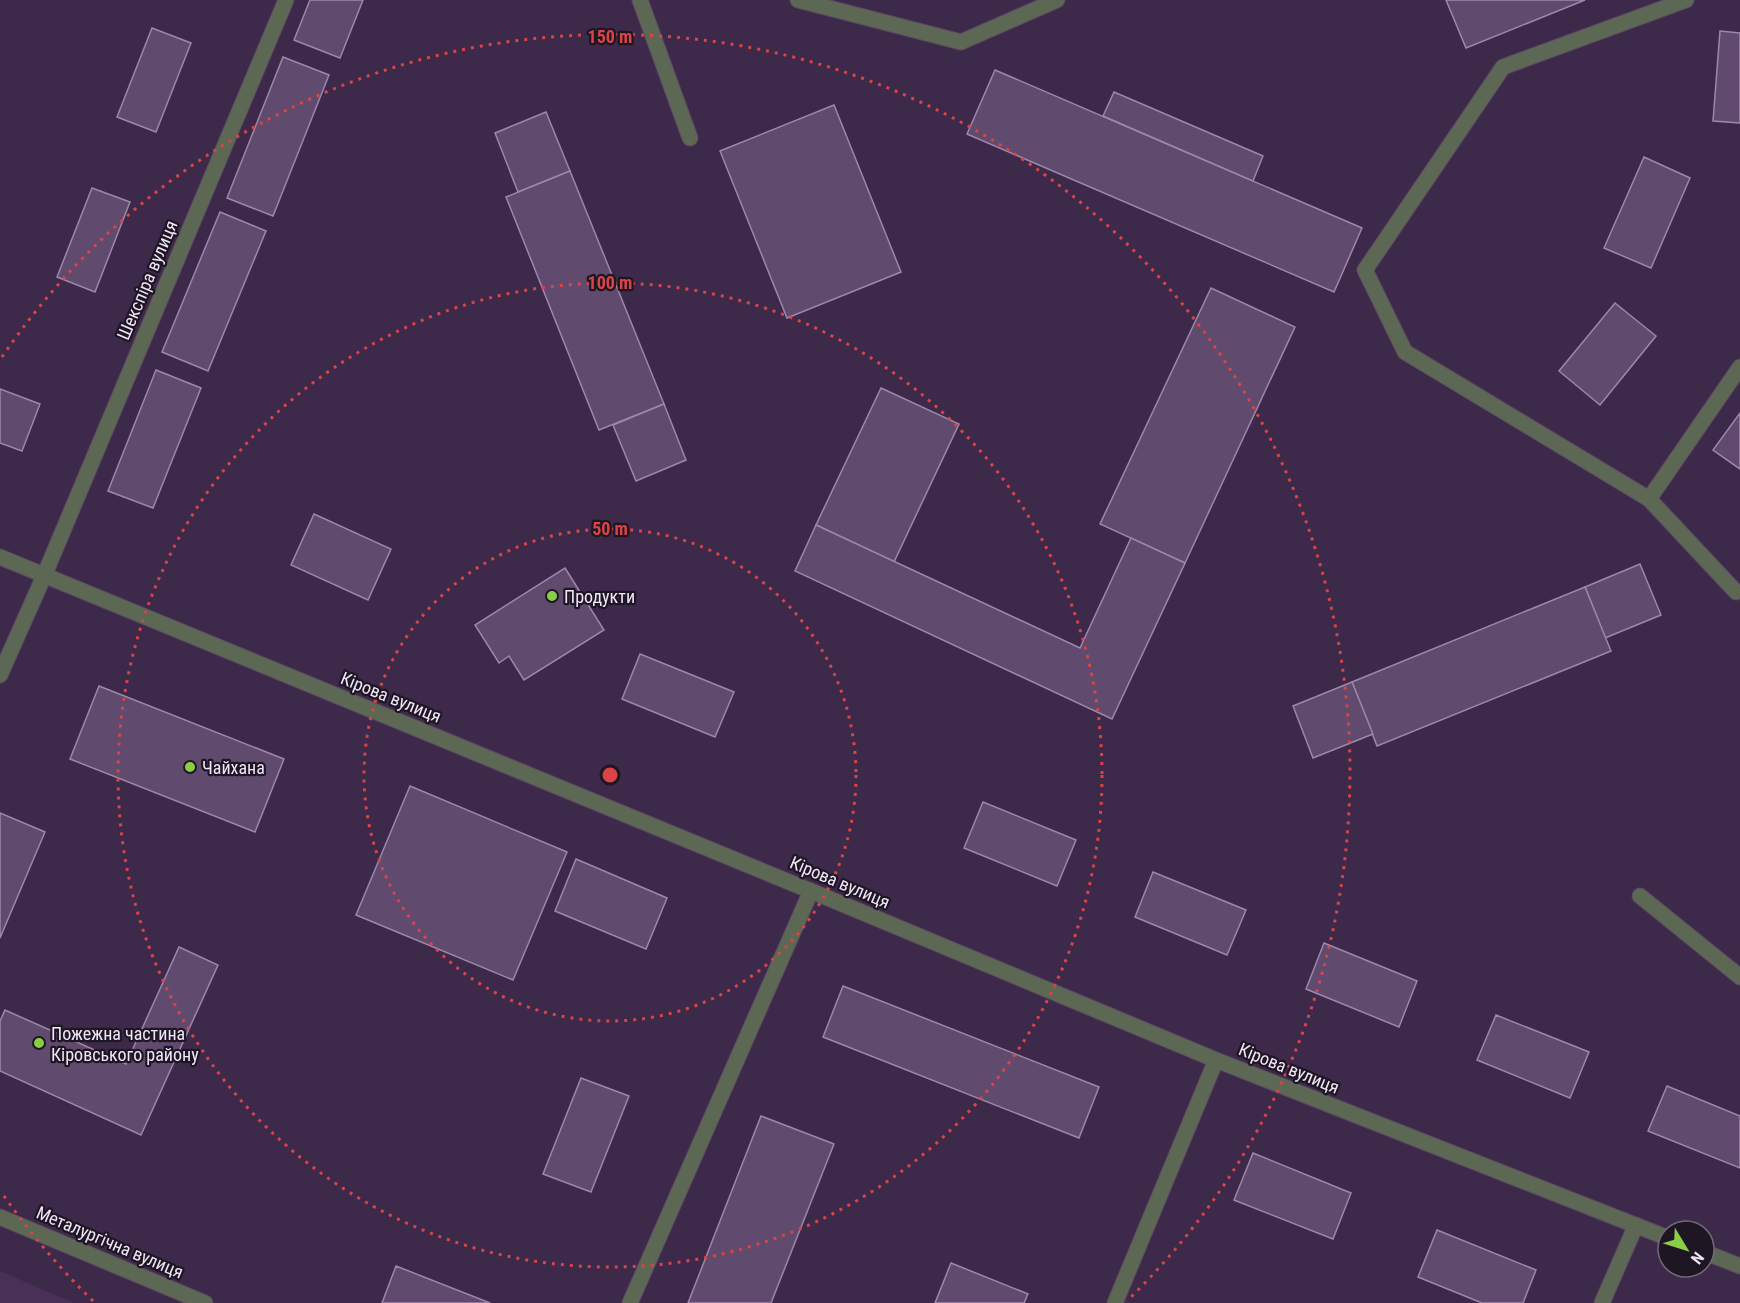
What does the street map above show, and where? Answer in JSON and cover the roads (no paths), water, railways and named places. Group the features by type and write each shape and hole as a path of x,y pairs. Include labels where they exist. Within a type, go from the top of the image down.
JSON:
{"street":[{"name":"Шекспіра вулиця","path":"0,675 44,576 286,0"},
{"path":"640,0 690,138"},
{"path":"798,0 961,42 1057,0"},
{"path":"1686,0 1503,67 1365,270 1405,352 1649,498 1736,592"},
{"path":"1649,498 1740,367"},
{"name":"Кірова вулиця","path":"0,557 1216,1060 1656,1234"},
{"path":"630,1303 811,891"},
{"path":"1640,896 1740,977"},
{"path":"1115,1303 1216,1060"},
{"name":"Металургічна вулиця","path":"0,1217 205,1303"},
{"path":"1602,1303 1636,1226"},
{"path":"1716,1257 1740,1266"}],"place":[{"name":"Продукти","path":"552,596"},
{"name":"Чайхана","path":"190,767"},
{"name":"Пожежна частина Кіровського району","path":"39,1043"}]}
